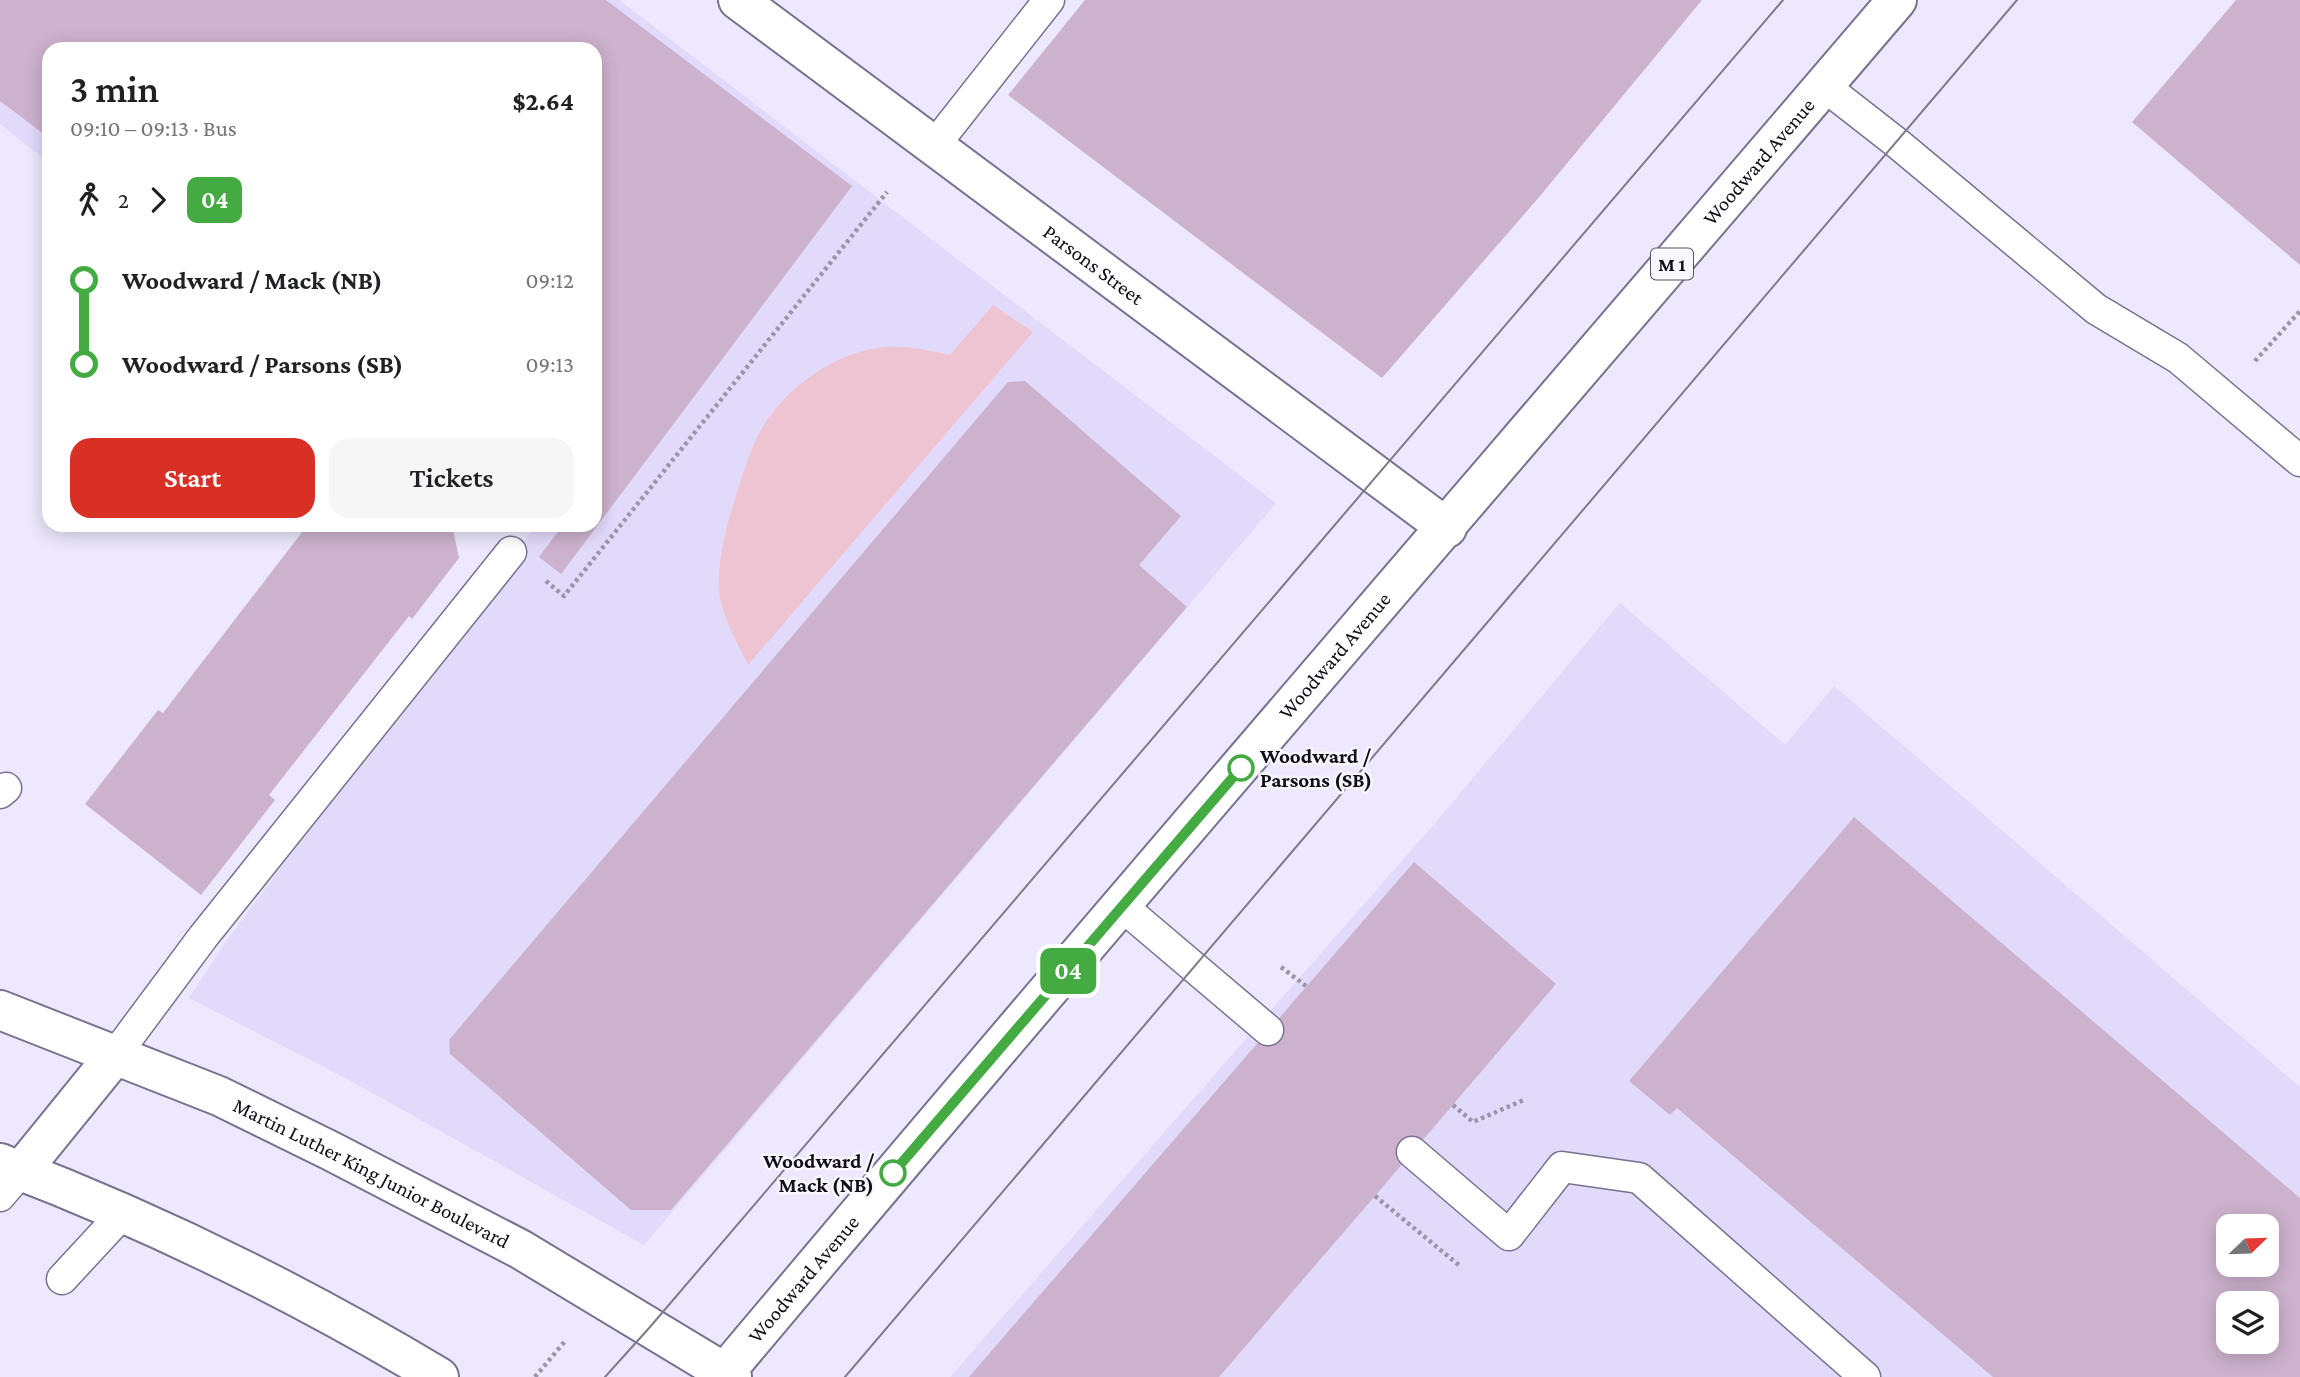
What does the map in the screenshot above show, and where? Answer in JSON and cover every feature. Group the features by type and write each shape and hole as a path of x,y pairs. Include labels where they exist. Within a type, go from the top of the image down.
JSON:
{"main road":[{"name":"Parsons Street","path":"738,0 1447,528"},
{"name":"Woodward Avenue","path":"726,1375 768,1318 1897,0"},
{"name":"Martin Luther King Junior Boulevard","path":"0,1010 219,1096 520,1250 726,1375"},
{"path":"116,1054 7,1177 124,1212 285,1290 439,1377"}],"lane":[{"path":"934,146 1049,0"},
{"path":"1824,86 1897,143 2096,309 2178,358 2300,461"},
{"path":"116,1054 203,937 511,551"},
{"path":"1123,906 1268,1030"},
{"path":"1412,1152 1509,1235 1562,1167 1639,1178 1865,1377"},
{"path":"62,1279 124,1212"}],"path":[{"path":"599,552 887,192"},
{"path":"2263,352 2300,312"},
{"path":"1281,967 1306,986"},
{"path":"1452,1105 1474,1122 1526,1099"},
{"path":"1375,1196 1460,1266"},
{"path":"535,1377 566,1340"}],"shaded area":[{"path":"0,0 619,0 1276,503 644,1245 351,1081 189,998 224,944 531,532 602,532 602,42 42,42 42,157 0,124"},
{"path":"993,305 1033,332 748,665 722,606 719,574 724,538 734,503 748,459 762,428 785,398 815,373 833,363 850,355 887,347 950,355"},
{"path":"1620,603 1785,745 1834,686 2300,1087 2300,1377 950,1377 1436,822"}],"building":[{"path":"0,0 606,0 852,186 602,519 602,42 42,42 42,133 0,101"},
{"path":"1085,0 1702,0 1540,196 1382,378 1008,95"},
{"path":"2236,0 2300,0 2300,265 2132,122"},
{"path":"1025,381 1181,516 1139,565 1187,607 671,1210 631,1210 450,1054 449,1040 1008,382"},
{"path":"302,532 453,532 459,558 412,619 409,616 269,795 275,800 201,895 85,804 158,710 163,713"},
{"path":"558,532 592,532 561,574 539,557"},
{"path":"1854,817 2300,1198 2300,1377 1993,1377 1677,1108 1670,1115 1629,1081"},
{"path":"1414,862 1556,984 1219,1377 969,1377"}],"tram line":[{"path":"605,1377 1783,0"},
{"path":"845,1377 2017,0"}],"bus line":[{"name":"04","path":"893,1173 1241,768"}],"place":[{"name":"Woodward / Parsons (SB)","path":"1241,768"},
{"name":"Woodward / Mack (NB)","path":"893,1173"}]}
